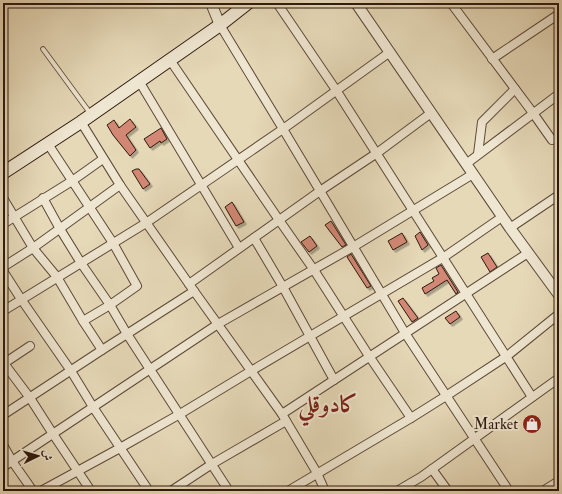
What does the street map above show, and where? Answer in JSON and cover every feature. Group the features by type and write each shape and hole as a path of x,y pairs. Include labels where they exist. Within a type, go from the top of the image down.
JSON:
{"main road":[{"path":"3,173 48,144 170,60 220,25 248,3"}],"street":[{"path":"211,3 220,25 381,294 508,491"},
{"path":"277,3 414,210 532,397"},
{"path":"356,3 502,217 528,253 558,290"},
{"path":"451,3 552,140"},
{"path":"492,59 559,14"},
{"path":"3,311 146,223 283,129 390,52"},
{"path":"170,60 314,270 411,418"},
{"path":"139,81 239,248"},
{"path":"478,154 482,122 515,89"},
{"path":"466,164 559,94"},
{"path":"3,415 128,334 192,288 239,248 377,153 431,113"},
{"path":"86,118 103,159 146,223 284,417 317,474 325,491"},
{"path":"48,144 90,206 137,286 110,305 83,321"},
{"path":"3,224 72,181 103,159"},
{"path":"3,467 218,324 314,270 473,174"},
{"path":"3,267 33,248 120,185"},
{"path":"510,228 559,195"},
{"path":"3,198 33,248 57,278 102,350"},
{"path":"43,198 81,263 110,305 229,491"},
{"path":"41,491 180,414 309,336 444,258 502,217"},
{"path":"254,238 283,287 334,380"},
{"path":"171,491 284,417 369,356 528,253"},
{"path":"3,271 71,371 149,491"},
{"path":"288,491 446,396 507,356 559,314"},
{"path":"30,346 3,363 30,398 52,434 91,491"},
{"path":"397,491 421,477 559,378"},
{"path":"3,444 12,461 33,491"},
{"path":"432,469 448,491"},
{"path":"548,490 559,481"}],"lane":[{"path":"43,49 86,118"}],"building":[{"path":"130,119 136,127 126,135 136,150 130,156 107,125 114,120 119,128"},
{"path":"161,128 167,139 161,143 160,141 150,148 144,139"},
{"path":"139,169 150,184 143,189 132,171"},
{"path":"232,202 244,222 236,226 225,207"},
{"path":"331,221 346,245 342,247 325,225"},
{"path":"420,232 428,245 422,250 415,236"},
{"path":"402,233 407,242 393,250 388,241"},
{"path":"310,236 317,246 309,252 301,242"},
{"path":"488,253 497,267 490,272 481,257"},
{"path":"351,254 371,286 367,288 347,257"},
{"path":"441,265 458,292 456,294 447,280 425,294 422,288 434,281 432,278 439,274 436,268"},
{"path":"403,298 418,318 412,322 398,301"},
{"path":"456,311 460,317 450,324 445,318"}],"place":[{"name":"Market","path":"532,424"}],"district":[{"name":"كادوقلي","path":"328,404"}]}
